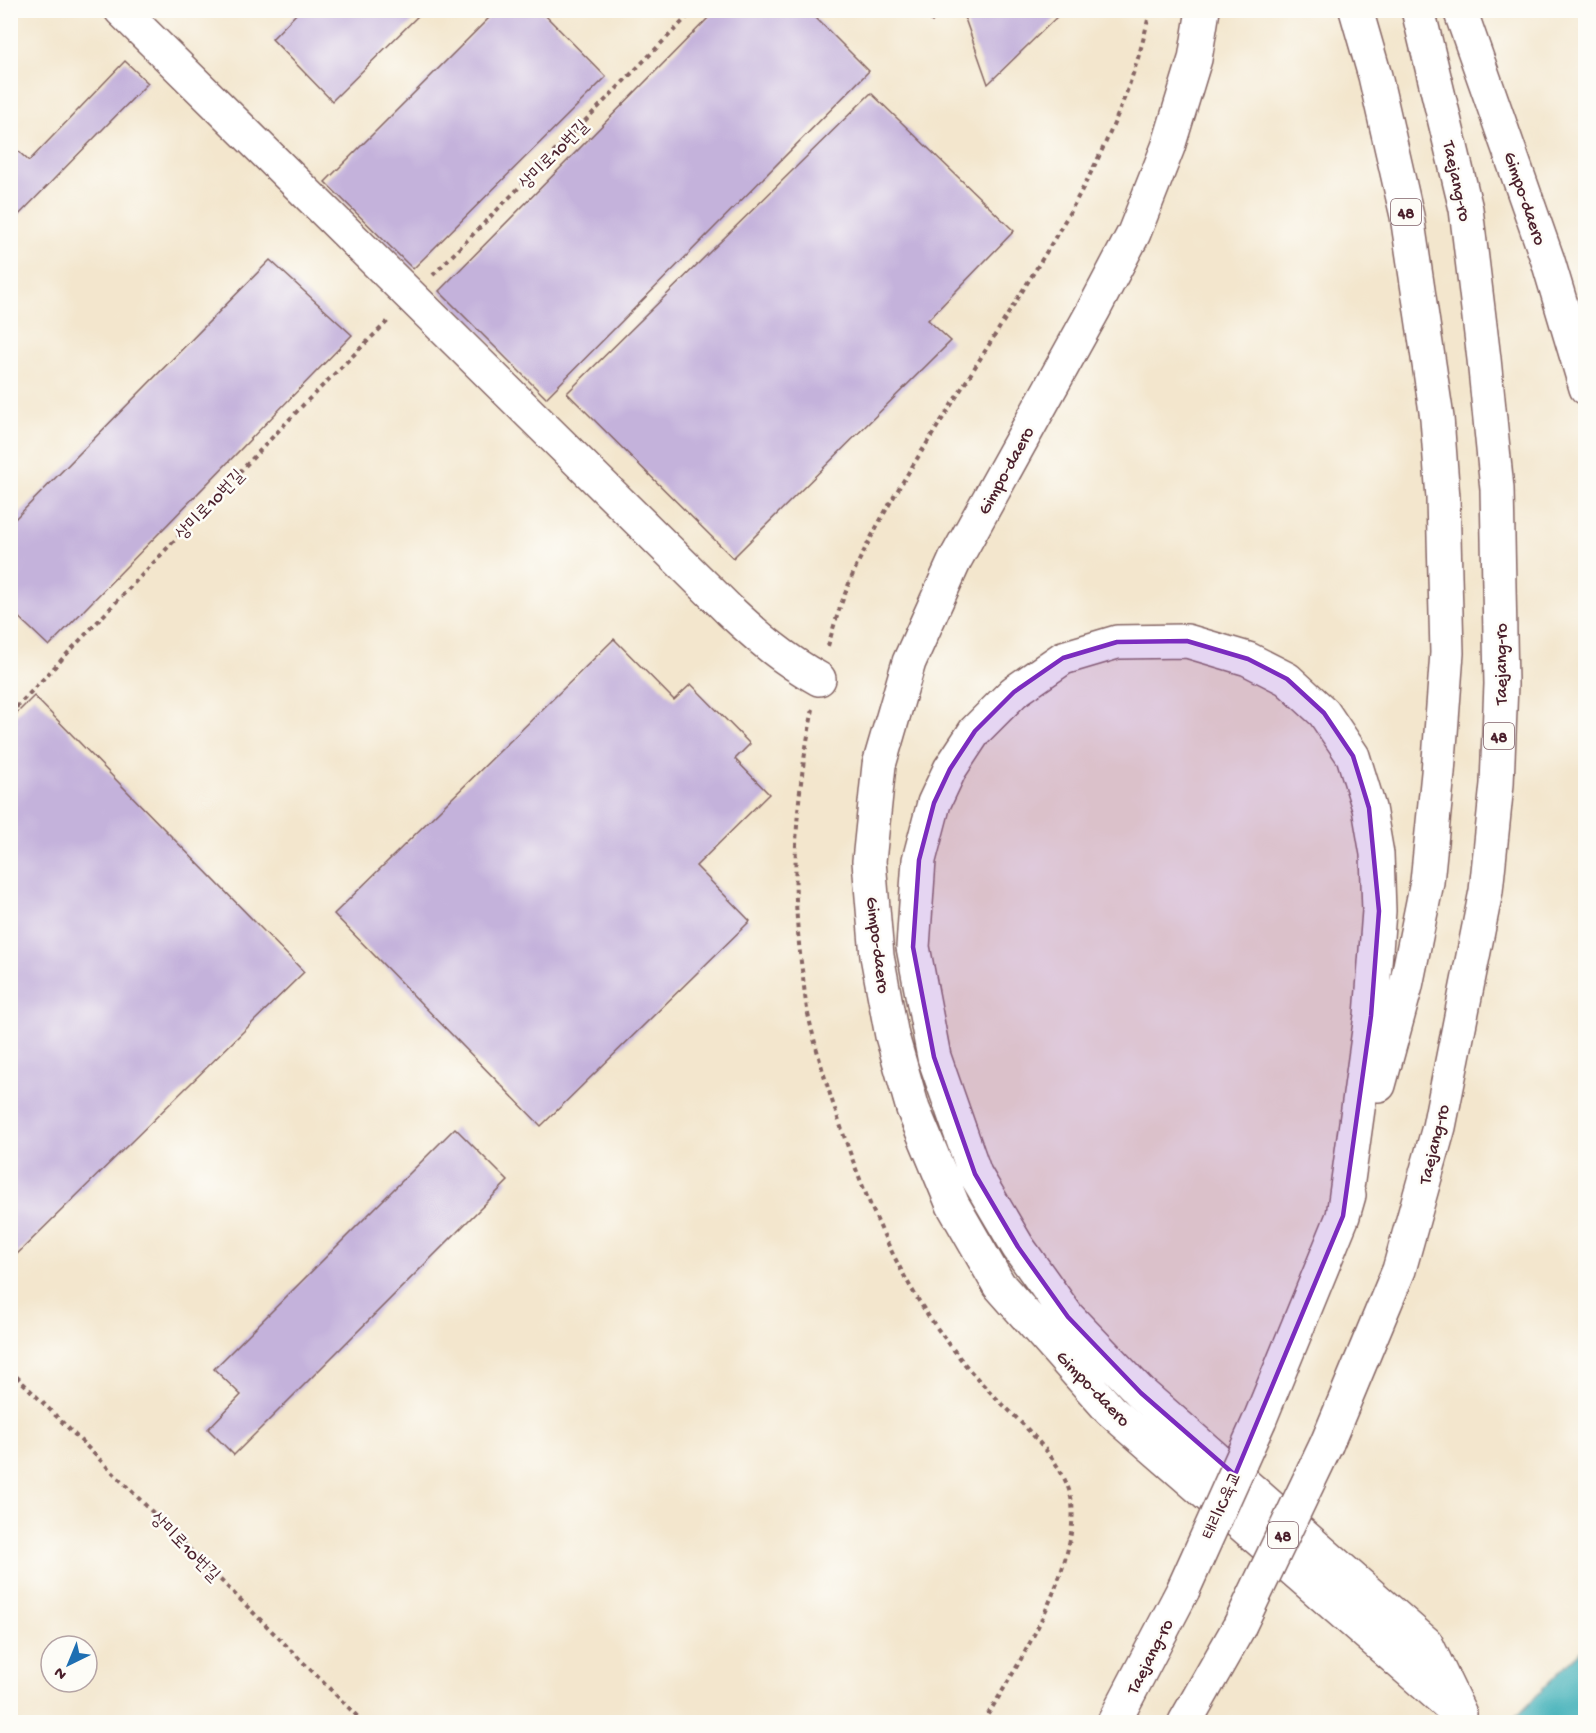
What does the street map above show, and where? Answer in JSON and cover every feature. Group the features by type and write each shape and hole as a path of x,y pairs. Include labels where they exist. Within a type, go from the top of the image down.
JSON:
{"main road":[{"path":"121,10 729,610 762,641 788,661 819,679"},
{"name":"Gimpo-daero","path":"1203,10 1195,59 1168,147 1134,233 955,560 909,662 879,765 869,861 877,956 892,1036 913,1109 953,1205 999,1285 1110,1410 1465,1718"},
{"name":"48","path":"1343,1215 1406,986 1428,882 1447,653 1443,498 1437,418 1407,216 1375,76 1356,10"},
{"name":"Taejang-ro","path":"1185,1722 1239,1627 1327,1443 1399,1270 1438,1127 1486,891 1497,784 1501,684 1497,489 1466,209 1419,10"},
{"name":"Gimpo-daero","path":"1460,10 1548,261 1586,388"},
{"path":"1343,1215 1371,1016 1379,912 1377,854 1369,808 1353,756 1324,713 1287,679 1248,659 1187,641 1117,642 1062,658 1014,692 975,731 950,769 934,803 919,860 913,947 933,1057 975,1174 1018,1247 1068,1317 1141,1393 1426,1643 1465,1718"},
{"name":"태리IC육교","path":"1183,1590 1260,1419 1343,1215"},
{"name":"Taejang-ro","path":"1114,1722 1183,1590"}],"path":[{"name":"상미로10번길","path":"10,714 304,404 694,10"},
{"name":"상미로10번길","path":"10,1370 363,1722"}],"highlighted area":[{"path":"1187,641 1248,659 1287,679 1324,713 1353,756 1369,808 1379,911 1371,1016 1343,1216 1235,1475 1141,1393 1068,1317 1018,1247 975,1174 934,1057 913,947 919,860 934,803 950,769 975,731 1014,692 1063,658 1117,642"}],"water":[{"path":"1585,1646 1585,1722 1511,1722"}],"building":[{"path":"300,10 424,10 332,101 272,39"},
{"path":"497,10 540,10 606,77 413,269 325,182"},
{"path":"716,10 808,10 869,71 546,398 439,291"},
{"path":"921,10 942,10 932,22"},
{"path":"962,10 1064,10 988,84"},
{"path":"125,61 148,83 10,224 10,144 29,161"},
{"path":"871,93 1014,231 928,320 951,341 733,558 567,393"},
{"path":"270,260 352,335 49,646 10,609 10,524"},
{"path":"614,639 674,700 691,684 750,744 735,759 769,794 696,866 750,921 541,1126 334,914"},
{"path":"34,696 304,972 10,1261 10,720"},
{"path":"455,1128 508,1181 234,1455 208,1429 241,1395 214,1369"}]}
